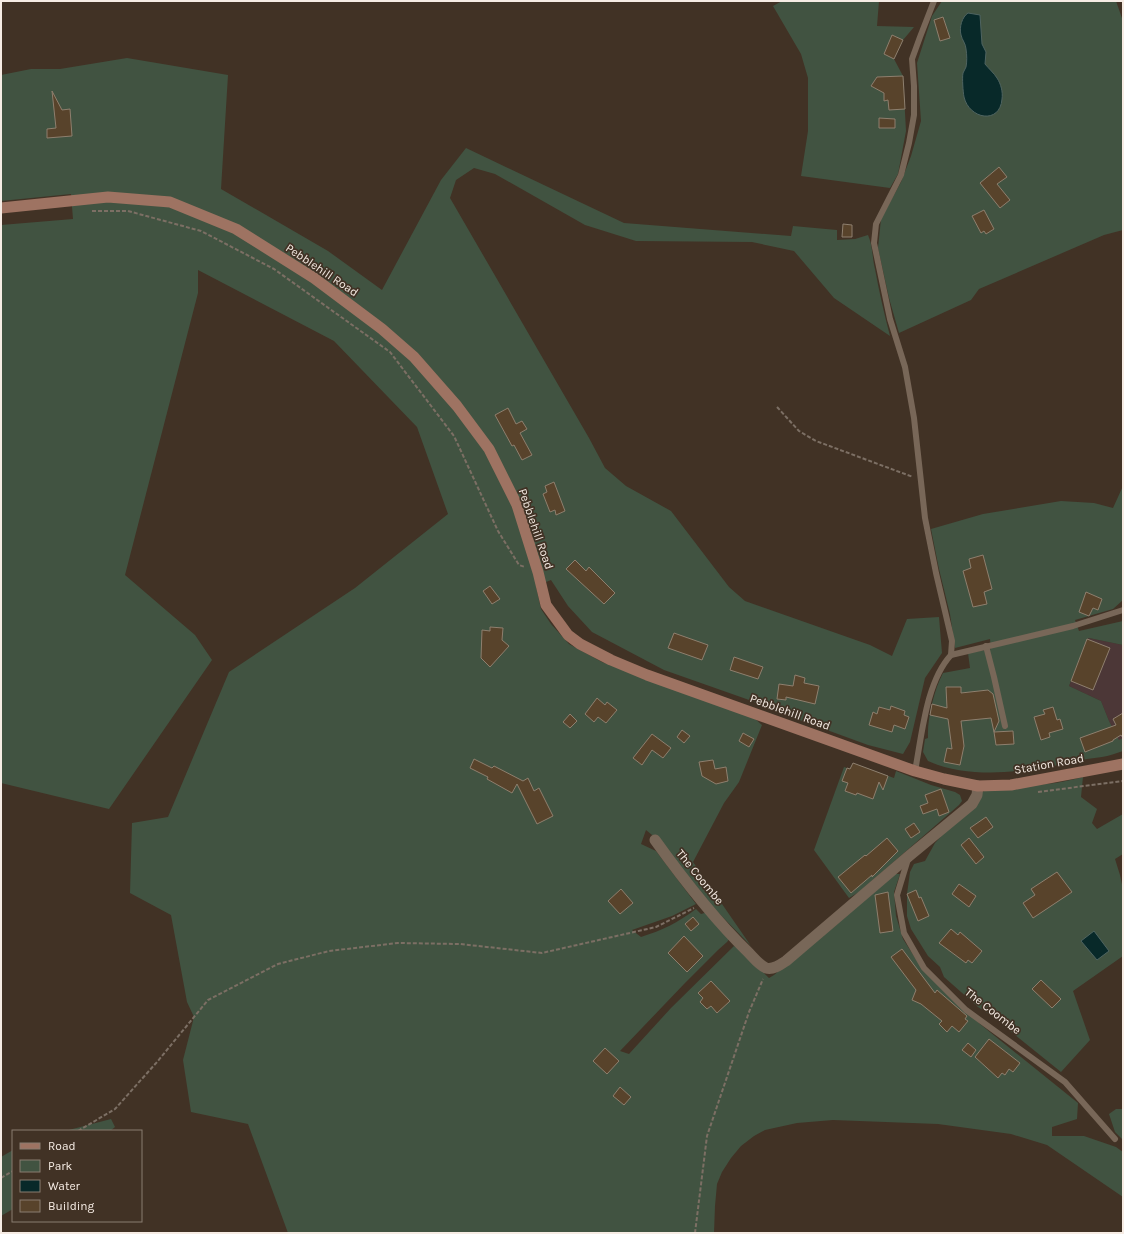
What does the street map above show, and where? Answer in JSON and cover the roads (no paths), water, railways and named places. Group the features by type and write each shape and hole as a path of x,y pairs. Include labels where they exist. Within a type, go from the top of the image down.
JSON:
{"main road":[{"name":"Pebblehill Road","path":"1,208 108,197 170,202 236,230 314,278 382,329 414,357 457,406 489,449 517,505 538,572 546,605 568,635 580,644 611,660 647,675 915,771 978,786"},
{"name":"Station Road","path":"978,786 1011,784 1123,764"}],"street":[{"path":"909,856 972,804 977,795 978,786"},
{"name":"The Coombe","path":"655,840 686,883 736,940 768,969 778,966 786,961 909,856"}],"lane":[{"path":"934,1 912,59 914,115 909,143 901,175 876,224 874,243 890,319 905,367 914,418 920,479 930,548 952,641 951,655"},
{"path":"915,771 921,732 935,682 944,663 951,655 1073,626 1122,611"},
{"path":"986,646 1005,726"},
{"name":"The Coombe","path":"909,856 897,895 904,933 924,968 966,1010 1065,1082 1115,1139"}],"water":[{"path":"968,13 980,15 982,44 986,52 985,64 1000,83 1002,99 1000,107 996,113 990,116 978,114 972,110 964,97 963,73 967,63 967,56 966,47 960,29 963,20"},
{"path":"1094,931 1109,951 1097,960 1081,941"}]}
